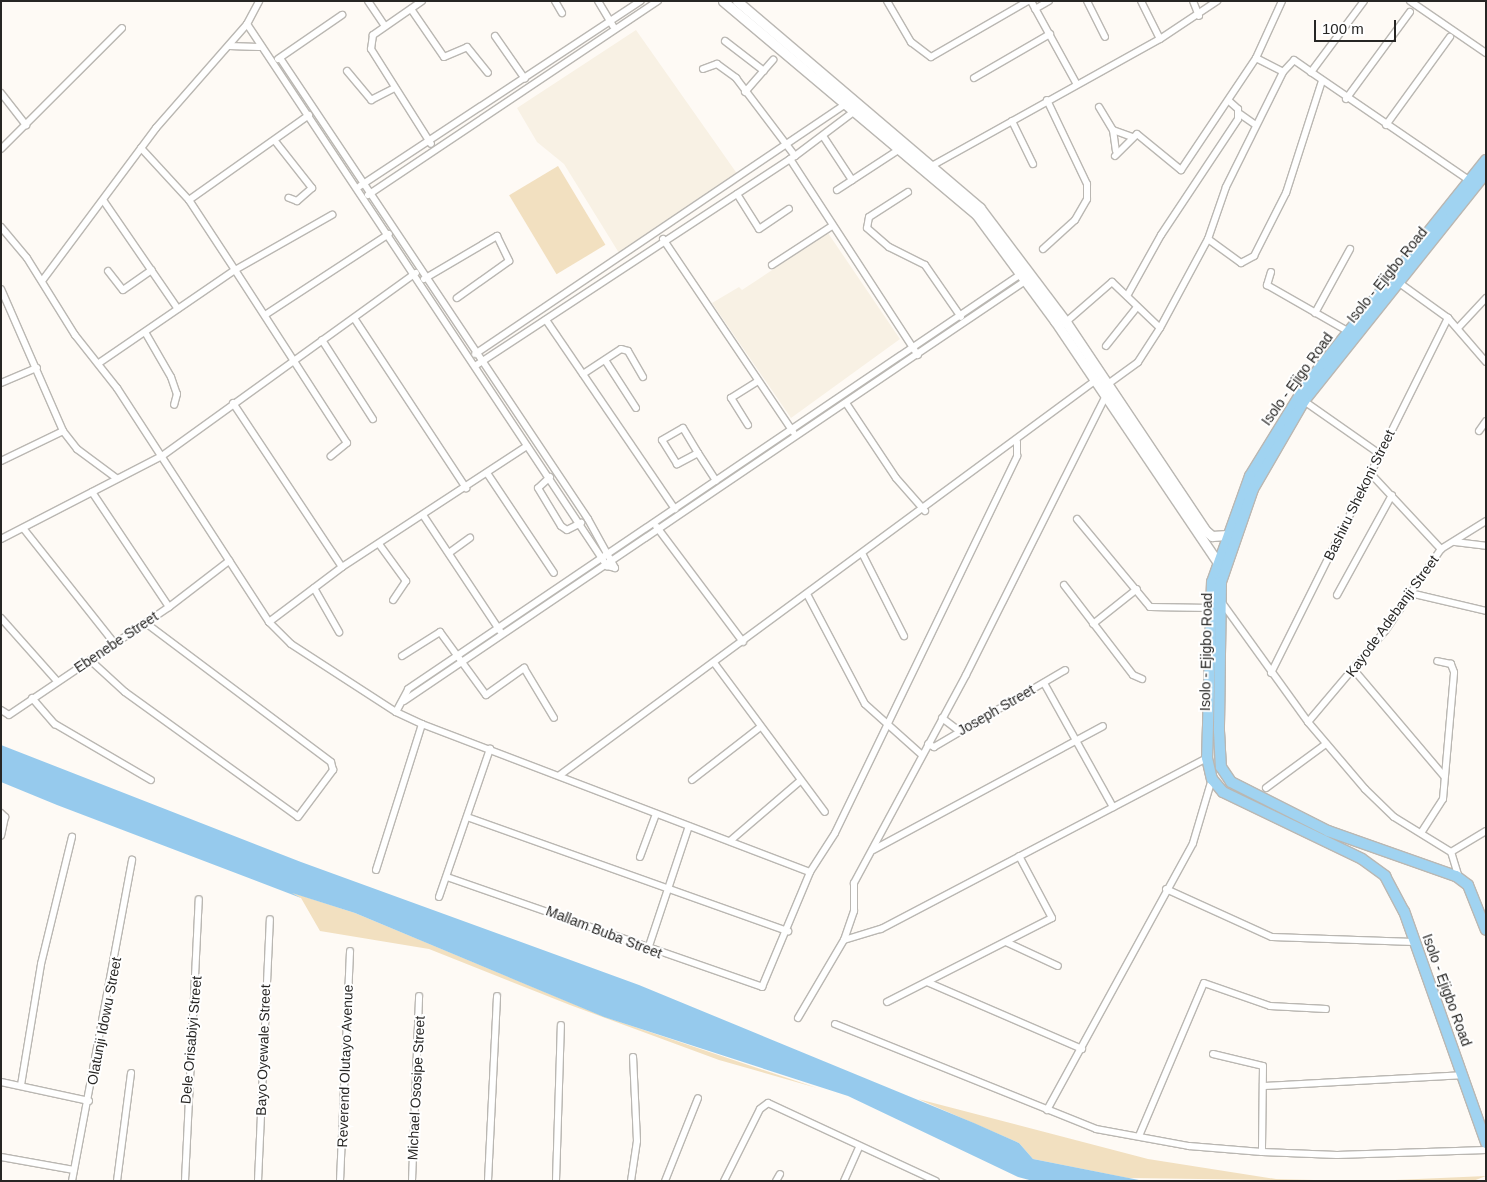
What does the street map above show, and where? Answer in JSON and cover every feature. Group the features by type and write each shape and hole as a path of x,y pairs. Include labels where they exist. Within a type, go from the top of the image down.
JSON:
{"main road":[{"path":"723,1 848,103 900,149 980,208 1217,562"},
{"path":"737,1 928,168"},
{"name":"Isolo - Ejigo Road","path":"1217,562 1251,474 1279,423 1486,160"},
{"name":"Isolo - Ejigbo Road","path":"1459,878 1376,850 1279,809 1224,775 1219,758 1219,599 1227,560 1253,489 1304,401 1486,173"},
{"path":"1026,275 1066,322 1206,531 1212,536 1227,535"},
{"name":"Isolo - Ejigbo Road","path":"1217,562 1211,608 1208,758 1212,779 1229,796 1368,863 1392,887 1463,1075 1486,1143"},
{"path":"1368,863 1376,850"},
{"path":"1459,878 1468,885 1482,910 1486,930"}],"street":[{"path":"42,281 142,148 247,24 259,1"},
{"path":"368,1 384,26"},
{"path":"422,1 384,26 373,36 371,49 393,89 435,150"},
{"path":"555,1 562,13"},
{"path":"598,1 616,30"},
{"path":"361,186 641,1"},
{"path":"368,195 658,1"},
{"path":"887,1 911,42 931,57 1030,1 1076,83"},
{"path":"1035,9 1049,1"},
{"path":"1087,1 1105,37"},
{"path":"1141,1 1160,39"},
{"path":"1193,1 1200,16"},
{"path":"928,168 1076,83 1200,16 1217,1"},
{"path":"1099,107 1113,130 1116,154 1132,137 1140,135 1181,170 1256,58 1282,1"},
{"path":"1311,72 1364,1"},
{"path":"1410,1 1486,53"},
{"path":"1423,10 1427,1"},
{"path":"411,9 444,57 467,47 488,73"},
{"path":"1346,98 1410,12"},
{"path":"273,62 342,15"},
{"path":"247,24 259,47 273,62 309,115 368,195 424,279 484,360 614,561"},
{"path":"1,149 122,28"},
{"path":"974,78 1050,34"},
{"path":"495,36 525,79"},
{"path":"1386,125 1450,37"},
{"path":"726,41 764,71"},
{"path":"229,46 259,47"},
{"path":"280,58 361,186"},
{"path":"1256,58 1284,72"},
{"path":"745,92 774,60"},
{"path":"1108,384 1138,362 1160,328 1208,239 1256,125 1292,60 1470,181"},
{"path":"703,70 717,64 745,92 788,146 832,226 918,355"},
{"path":"347,70 371,100 393,89"},
{"path":"1208,239 1241,263 1254,256 1286,193 1322,81"},
{"path":"1,92 26,124"},
{"path":"1044,249 1075,220 1087,199 1087,184 1047,100"},
{"path":"1229,101 1240,114 1256,125"},
{"path":"469,357 660,233 848,103"},
{"path":"475,366 793,157 856,110"},
{"path":"1127,296 1160,235 1240,114"},
{"path":"189,200 309,115"},
{"path":"1012,120 1033,164"},
{"path":"1113,130 1132,137"},
{"path":"823,136 852,180"},
{"path":"274,141 312,188 298,201 289,198"},
{"path":"142,148 189,200 348,443 331,456"},
{"path":"837,190 900,149"},
{"path":"908,192 869,217 867,228 888,247 925,265 965,322"},
{"path":"737,194 759,229 789,209"},
{"path":"368,195 389,234 416,273 424,279 469,357 527,446 581,523 607,566"},
{"path":"103,200 178,309"},
{"path":"99,363 235,270 332,215"},
{"path":"772,265 832,226"},
{"path":"1,227 42,281 75,336 99,363 162,456 269,622 291,644 396,712 422,724 560,775 656,814 810,872"},
{"path":"660,233 797,437"},
{"path":"264,315 389,234"},
{"path":"424,279 497,236 509,260 457,298"},
{"path":"1315,313 1350,249"},
{"path":"108,270 123,290 152,270"},
{"path":"1272,272 1267,285 1349,332"},
{"path":"1,539 116,478 162,456 293,359 416,273"},
{"path":"404,701 607,566 675,509 913,347 1026,275"},
{"path":"396,712 404,701 408,689 602,559 797,437 965,322 1026,275"},
{"path":"1066,322 1112,282 1160,328"},
{"path":"1398,282 1448,318 1486,362"},
{"path":"1,289 63,431 77,449 116,478"},
{"path":"1458,328 1486,298"},
{"path":"1106,346 1137,307"},
{"path":"354,318 466,488"},
{"name":"Bashiru Shekoni Street","path":"1270,673 1381,455 1428,349 1448,318"},
{"path":"546,320 675,509"},
{"path":"146,332 171,377 177,394 174,405"},
{"path":"322,340 373,418"},
{"path":"583,374 625,349 643,377"},
{"path":"605,360 636,408"},
{"path":"1,383 37,368"},
{"path":"560,775 924,511 1096,380"},
{"path":"748,425 731,398 758,381"},
{"path":"798,1018 844,940 854,912 852,888 921,754 942,718 1106,396"},
{"path":"1304,401 1381,455"},
{"path":"233,403 342,567"},
{"path":"846,403 896,478 924,511"},
{"path":"1478,431 1486,421"},
{"path":"698,453 677,464 662,440 683,428 716,481"},
{"path":"1,461 63,431"},
{"path":"467,817 666,890 788,931 810,872 835,833 1017,456 1017,442"},
{"path":"269,622 342,567 466,488 527,446"},
{"path":"487,474 554,573"},
{"path":"1371,474 1441,549"},
{"path":"550,477 538,488 562,526 568,530 581,523"},
{"path":"92,492 169,607"},
{"path":"1337,595 1392,495"},
{"path":"423,515 504,636"},
{"path":"1077,519 1156,609 1211,608"},
{"name":"Kayode Adebanji Street","path":"1308,722 1354,670 1441,549 1456,542 1486,521"},
{"path":"656,526 744,642"},
{"path":"23,528 115,644"},
{"path":"449,553 470,538"},
{"path":"1456,542 1486,546"},
{"path":"379,544 406,582 393,600"},
{"path":"863,555 904,636"},
{"name":"Ebenebe Street","path":"1,710 9,715 169,607 228,561"},
{"path":"1064,584 1133,675 1142,679"},
{"path":"314,588 339,632"},
{"path":"1093,624 1138,590"},
{"path":"1410,593 1486,611"},
{"path":"808,596 865,704 921,754"},
{"path":"1219,599 1270,673 1326,744 1378,802 1451,852 1459,878"},
{"path":"1,618 57,681"},
{"path":"90,660 125,692 298,817 333,770 331,762 146,623"},
{"path":"402,656 440,632 461,664 486,696 524,668 554,718"},
{"path":"1421,833 1441,807 1454,672 1451,664 1437,661"},
{"path":"715,664 759,728 825,812"},
{"name":"Joseph Street","path":"928,744 934,747 1065,670"},
{"path":"1354,670 1444,776"},
{"path":"1044,682 1075,742 1113,806"},
{"path":"32,698 55,724 151,780"},
{"path":"942,718 959,731"},
{"path":"376,870 422,724"},
{"path":"873,850 1103,726"},
{"path":"692,780 759,728"},
{"path":"1266,788 1326,744"},
{"path":"439,897 490,749"},
{"path":"844,940 875,932 1208,758"},
{"path":"1047,1110 1082,1049 1166,889 1193,843 1212,779"},
{"path":"730,841 800,781"},
{"path":"1,813 5,817 1,836"},
{"path":"640,858 656,814"},
{"path":"649,946 666,890 689,826"},
{"path":"1451,852 1486,831"},
{"path":"21,1085 41,964 72,837"},
{"path":"887,1002 1052,918 1019,856"},
{"name":"Olatunji Idowu Street","path":"72,1181 89,1101 132,860"},
{"name":"Mallam Buba Street","path":"447,877 649,946 695,967 762,987 788,931"},
{"path":"1166,889 1272,937 1414,942"},
{"name":"Dele Orisabiyi Street","path":"184,1181 199,899"},
{"name":"Bayo Oyewale Street","path":"258,1181 270,919"},
{"path":"1006,942 1058,966"},
{"name":"Reverend Olutayo Avenue","path":"340,1181 350,951"},
{"path":"927,982 1082,1049"},
{"path":"1139,1136 1204,983 1270,1006 1326,1009"},
{"name":"Michael Ososipe Street","path":"412,1181 420,996"},
{"path":"488,1181 496,996"},
{"path":"835,1024 1096,1129 1262,1152 1337,1155 1486,1150"},
{"path":"556,1181 561,1025"},
{"path":"1213,1054 1263,1066 1262,1152"},
{"path":"631,1181 637,1141 633,1057"},
{"path":"116,1181 131,1073"},
{"path":"1263,1086 1463,1075"},
{"path":"1,1082 89,1101"},
{"path":"665,1181 698,1098"},
{"path":"724,1181 765,1104 776,1105 924,1179 936,1181"},
{"path":"844,1181 859,1148"},
{"path":"1,1158 74,1170"},
{"path":"776,1181 780,1174"}],"shaded area":[{"path":"636,30 738,175 619,253 564,164 537,142 517,108"},
{"path":"558,166 605,245 557,274 509,195"},
{"path":"828,233 900,339 791,418 712,303 739,287 742,290"},
{"path":"287,891 355,913 605,1017 817,1088 719,1060 570,1005 429,949 320,931 301,898"},
{"path":"918,1099 1148,1159 1276,1179 1353,1181 1128,1178 1033,1159 1019,1143"},
{"path":"1486,1176 1473,1181 1372,1181"}],"water":[{"path":"1,745 301,862 639,985 974,1123 1019,1143 1033,1159 1144,1181 1033,1181 1018,1177 848,1096 604,1017 355,913 292,893 301,898 1,782"}]}
